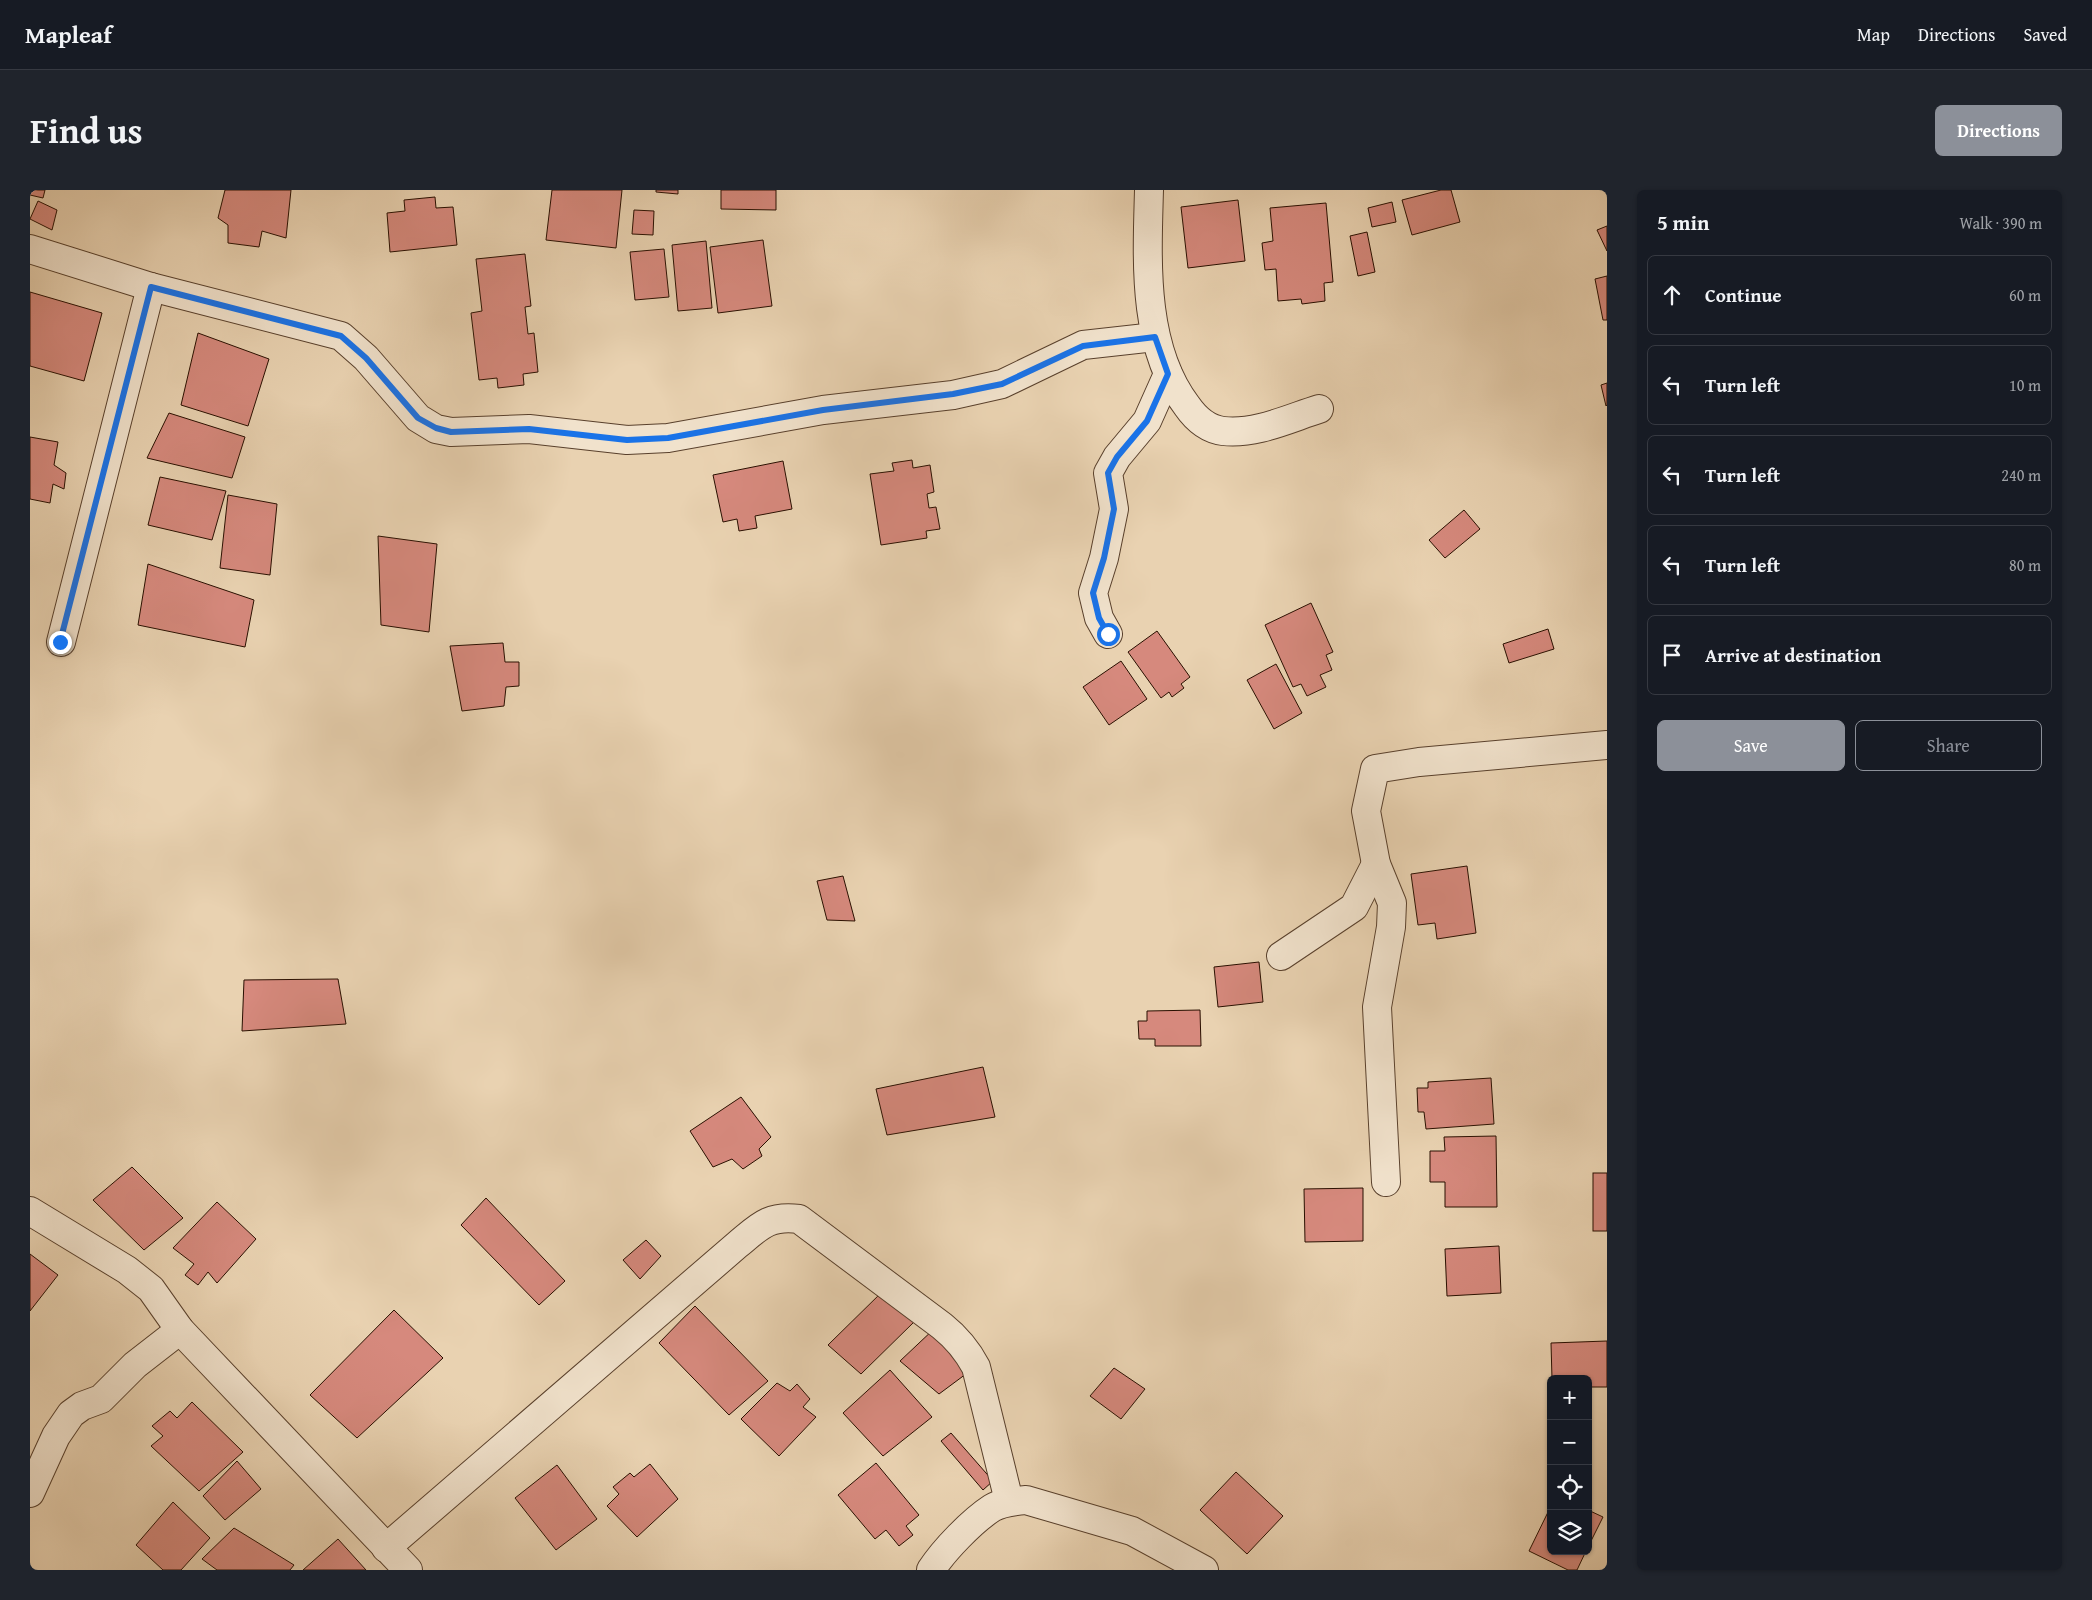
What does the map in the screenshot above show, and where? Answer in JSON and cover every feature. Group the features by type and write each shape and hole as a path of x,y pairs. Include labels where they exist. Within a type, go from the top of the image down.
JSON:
{"street":[{"path":"1149,190 1150,295 1155,337 1168,374 1180,397 1192,414 1209,427 1224,431 1247,431 1319,409"},
{"path":"30,249 151,287 341,336 366,358 418,418 436,428 451,432 529,429 627,440 668,438 823,410 953,394 1002,384 1083,346 1155,337"},
{"path":"60,642 151,287"},
{"path":"1108,634 1099,618 1093,593 1104,558 1114,509 1108,473 1117,457 1147,421 1168,374"},
{"path":"1386,1182 1377,1007 1391,927 1392,903 1376,864 1366,811 1375,769 1419,762 1607,745"},
{"path":"1281,956 1354,907 1376,864"},
{"path":"30,1211 127,1270 151,1289 180,1330 408,1570"},
{"path":"386,1548 737,1245 764,1223 782,1216 799,1219 957,1338 976,1366 1009,1501"},
{"path":"30,1493 56,1436 71,1414 82,1406 101,1399 135,1365 180,1330"},
{"path":"931,1570 950,1546 992,1508 1009,1501 1026,1500 1132,1531 1204,1570"}],"building":[{"path":"30,190 45,190 43,198 30,195"},
{"path":"225,190 291,190 286,238 262,231 259,247 228,243 228,225 218,218"},
{"path":"552,190 622,190 616,248 546,240"},
{"path":"656,190 678,190 678,194 656,192"},
{"path":"721,190 776,190 776,210 721,209"},
{"path":"1441,190 1451,190 1460,222 1412,235 1402,200"},
{"path":"435,197 436,208 453,207 457,245 390,252 387,213 405,211 404,200"},
{"path":"1238,200 1245,261 1188,268 1181,207"},
{"path":"38,201 57,210 52,230 30,219"},
{"path":"1392,202 1396,222 1372,227 1368,208"},
{"path":"1326,203 1333,282 1324,283 1325,301 1302,304 1301,299 1278,301 1276,269 1265,270 1262,243 1273,241 1270,208"},
{"path":"634,210 654,211 653,235 632,234"},
{"path":"1607,226 1607,251 1597,230"},
{"path":"1367,232 1375,272 1358,276 1350,236"},
{"path":"763,240 772,306 718,313 710,247"},
{"path":"706,241 712,308 678,311 672,245"},
{"path":"664,249 669,297 635,300 630,252"},
{"path":"525,254 531,306 525,307 528,334 534,333 538,372 523,374 524,385 498,388 497,378 479,380 471,313 482,311 476,259"},
{"path":"1607,276 1607,320 1603,320 1595,279"},
{"path":"30,292 102,313 84,381 30,366"},
{"path":"198,333 269,359 248,426 181,405"},
{"path":"1607,383 1607,405 1606,406 1601,385"},
{"path":"169,413 245,437 232,478 147,458"},
{"path":"30,437 58,442 54,465 66,473 64,489 53,484 50,503 30,499"},
{"path":"912,460 913,468 930,465 934,492 927,494 929,508 936,507 940,529 926,531 927,538 881,545 870,474 894,471 892,463"},
{"path":"783,461 792,509 755,516 757,528 739,531 737,519 723,522 713,475"},
{"path":"160,477 226,491 212,540 148,525"},
{"path":"228,495 277,504 270,575 220,568"},
{"path":"1464,510 1480,529 1445,558 1429,540"},
{"path":"378,536 437,544 429,632 381,625"},
{"path":"148,564 254,600 245,647 138,625"},
{"path":"1311,603 1333,652 1326,655 1332,670 1320,675 1326,687 1307,696 1301,684 1293,687 1265,625"},
{"path":"1548,629 1554,649 1509,663 1503,644"},
{"path":"1157,631 1190,677 1181,684 1184,688 1172,697 1169,692 1161,698 1128,652"},
{"path":"503,643 505,662 519,662 519,686 506,687 504,706 462,711 450,646"},
{"path":"1121,661 1147,699 1109,725 1083,687"},
{"path":"1276,664 1302,713 1274,729 1247,680"},
{"path":"1467,866 1476,933 1437,939 1435,923 1418,925 1411,874"},
{"path":"843,876 855,921 827,920 817,881"},
{"path":"1259,962 1263,1002 1218,1007 1214,967"},
{"path":"338,979 346,1024 242,1031 244,980"},
{"path":"1200,1010 1201,1046 1155,1046 1155,1039 1139,1039 1138,1021 1147,1021 1147,1011"},
{"path":"983,1067 995,1117 887,1135 876,1089"},
{"path":"1491,1078 1494,1124 1426,1129 1424,1112 1418,1112 1417,1088 1428,1088 1428,1082"},
{"path":"741,1097 771,1137 759,1149 762,1156 743,1169 732,1159 713,1167 690,1131"},
{"path":"1496,1136 1497,1207 1445,1207 1445,1182 1430,1182 1430,1151 1445,1151 1444,1137"},
{"path":"132,1167 183,1218 144,1250 93,1200"},
{"path":"1593,1173 1607,1173 1607,1231 1593,1231"},
{"path":"1363,1188 1363,1241 1305,1242 1304,1189"},
{"path":"486,1198 565,1281 539,1305 461,1225"},
{"path":"217,1202 256,1239 217,1283 208,1272 198,1285 185,1275 194,1264 173,1248"},
{"path":"646,1240 661,1256 640,1279 623,1260"},
{"path":"1499,1246 1501,1293 1447,1296 1445,1249"},
{"path":"30,1254 58,1275 30,1311"},
{"path":"884,1290 915,1321 861,1374 828,1345"},
{"path":"695,1306 768,1381 729,1415 659,1343"},
{"path":"394,1310 443,1358 357,1438 310,1395"},
{"path":"935,1328 974,1368 939,1394 900,1361"},
{"path":"1607,1341 1607,1387 1592,1387 1592,1375 1552,1375 1551,1343"},
{"path":"1114,1368 1145,1389 1121,1419 1090,1396"},
{"path":"890,1370 932,1417 883,1456 843,1413"},
{"path":"777,1383 790,1391 797,1384 810,1399 803,1407 816,1417 779,1456 741,1419"},
{"path":"192,1402 243,1452 199,1491 151,1446 163,1436 152,1426 170,1411 177,1418"},
{"path":"951,1433 993,1481 983,1490 941,1441"},
{"path":"237,1461 261,1489 225,1520 203,1496"},
{"path":"876,1463 919,1515 906,1526 913,1535 899,1546 886,1530 875,1539 838,1495"},
{"path":"650,1464 678,1499 637,1537 607,1506 619,1494 613,1487 630,1473 634,1477"},
{"path":"557,1465 597,1519 556,1550 515,1498"},
{"path":"1236,1472 1283,1516 1247,1554 1200,1510"},
{"path":"173,1502 210,1538 181,1570 163,1570 136,1545"},
{"path":"1592,1512 1603,1517 1592,1539"},
{"path":"1547,1514 1547,1555 1584,1555 1577,1570 1568,1570 1529,1551"},
{"path":"234,1528 294,1565 290,1570 217,1570 202,1559"},
{"path":"338,1539 366,1570 303,1570"}],"route":[{"path":"60,642 151,287 341,336 366,358 418,418 436,428 451,432 529,429 627,440 668,438 823,410 953,394 1002,384 1036,366 1083,346 1155,337 1168,374 1147,421 1117,457 1108,473 1114,509 1104,558 1093,593 1099,618 1108,634"}]}
